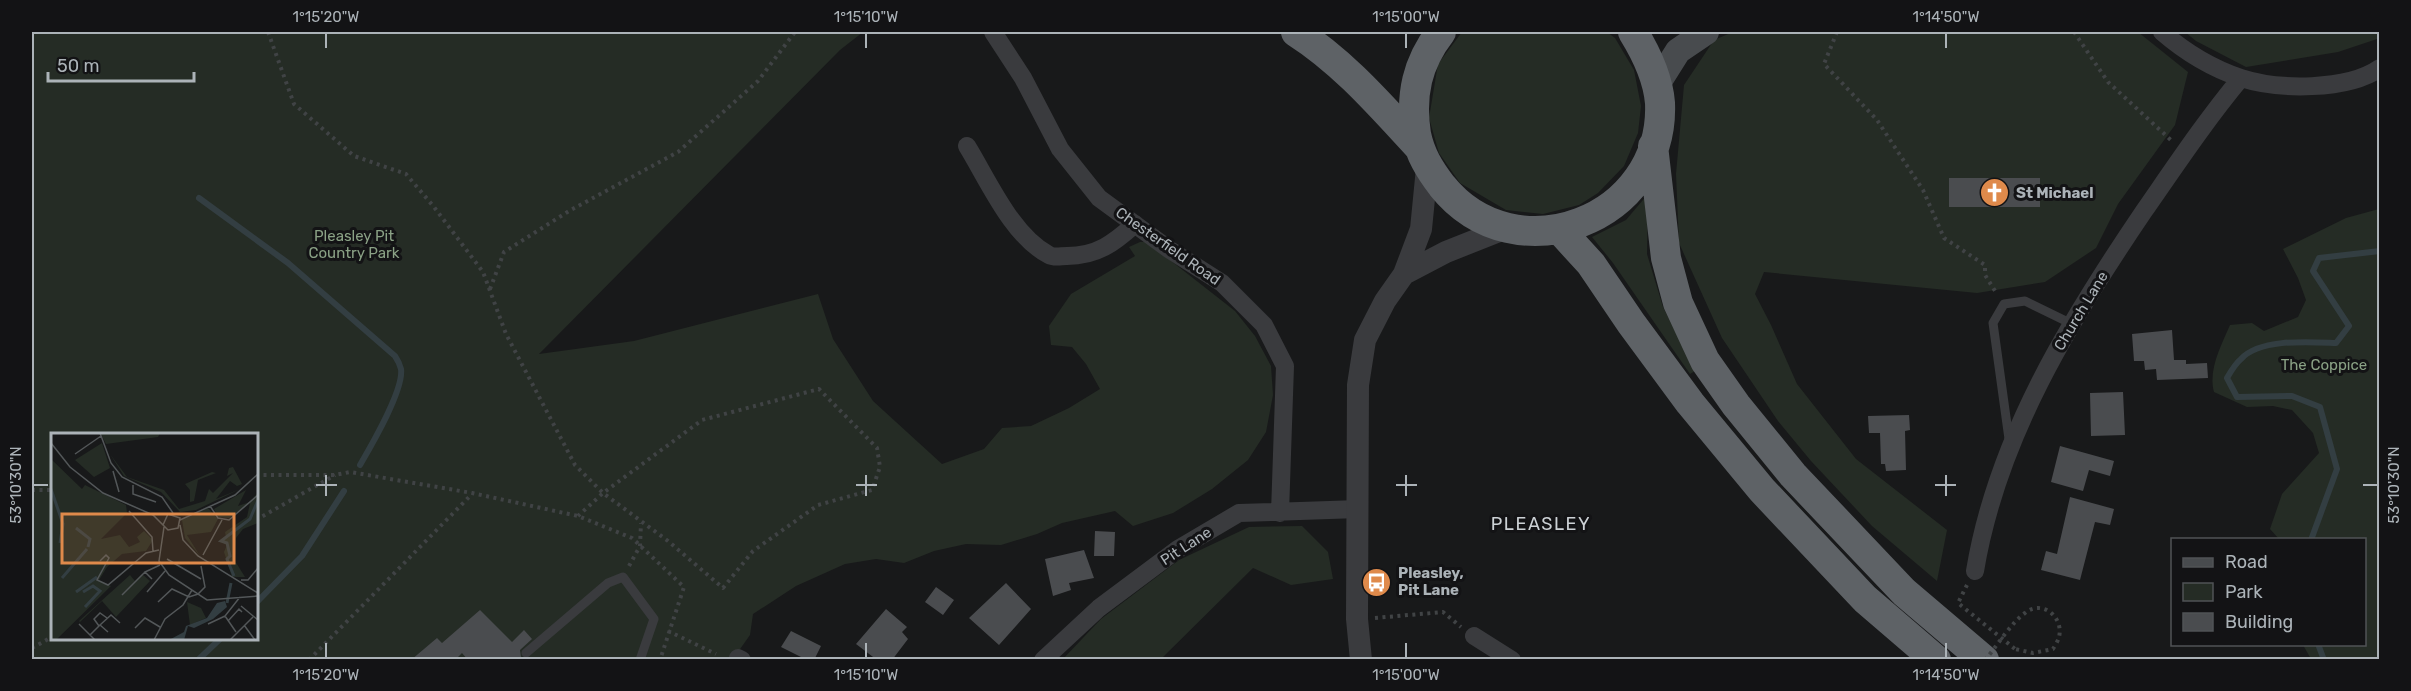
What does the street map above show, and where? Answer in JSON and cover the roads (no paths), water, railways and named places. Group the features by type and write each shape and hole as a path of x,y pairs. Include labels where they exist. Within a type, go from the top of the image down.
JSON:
{"highway":[{"path":"1296,32 1328,54 1423,157 1454,201 1488,223 1530,232 1560,230 1600,215 1622,198 1647,163 1658,132 1660,101 1650,60 1632,32"},
{"path":"1423,157 1413,114 1415,86 1420,65 1441,32"},
{"path":"1653,146 1666,258 1678,303 1705,361 1736,405 1793,475 1904,592 1985,660"},
{"path":"1560,230 1591,264 1631,324 1690,403 1762,490 1865,599 1936,660"}],"main road":[{"path":"1656,86 1678,51 1706,32"}],"street":[{"name":"Chesterfield Road","path":"993,32 1023,78 1060,149 1099,198 1222,283 1264,325 1285,366 1280,513"},
{"path":"2162,32 2183,50 2241,78 2291,86 2340,83 2379,68"},
{"name":"Church Lane","path":"1975,571 1981,533 2010,445 2070,324 2184,152 2241,78"},
{"path":"967,146 1026,239 1051,256 1085,256 1116,242 1135,224"},
{"path":"1361,660 1358,620 1358,385 1365,340 1385,301 1404,274 1421,229 1423,157"},
{"path":"1404,274 1446,252 1509,227"},
{"name":"Pit Lane","path":"1043,660 1099,608 1178,549 1239,513 1359,510"},
{"path":"1474,636 1512,660"}],"lane":[{"path":"2010,445 1993,322 2004,304 2025,301 2070,324"},
{"path":"526,653 608,583 623,577 654,619 640,660"}],"waterway":[{"path":"199,198 288,263 396,357 401,369 401,378 386,418 360,465"},
{"path":"2312,538 2337,469 2320,407 2292,396 2237,397 2227,378 2239,361 2249,352 2260,348 2286,343 2336,343 2349,326 2313,271 2319,258 2380,251"},
{"path":"258,601 302,556 344,491"},
{"path":"198,660 219,640"},
{"path":"2319,646 2324,660"}],"place":[{"name":"St Michael","path":"1995,193"},
{"name":"Pleasley, Pit Lane","path":"1377,582"}],"district":[{"name":"PLEASLEY","path":"1541,524"}],"park label":[{"name":"Pleasley Pit Country Park","path":"354,244"},
{"name":"The Coppice","path":"2324,365"}]}
